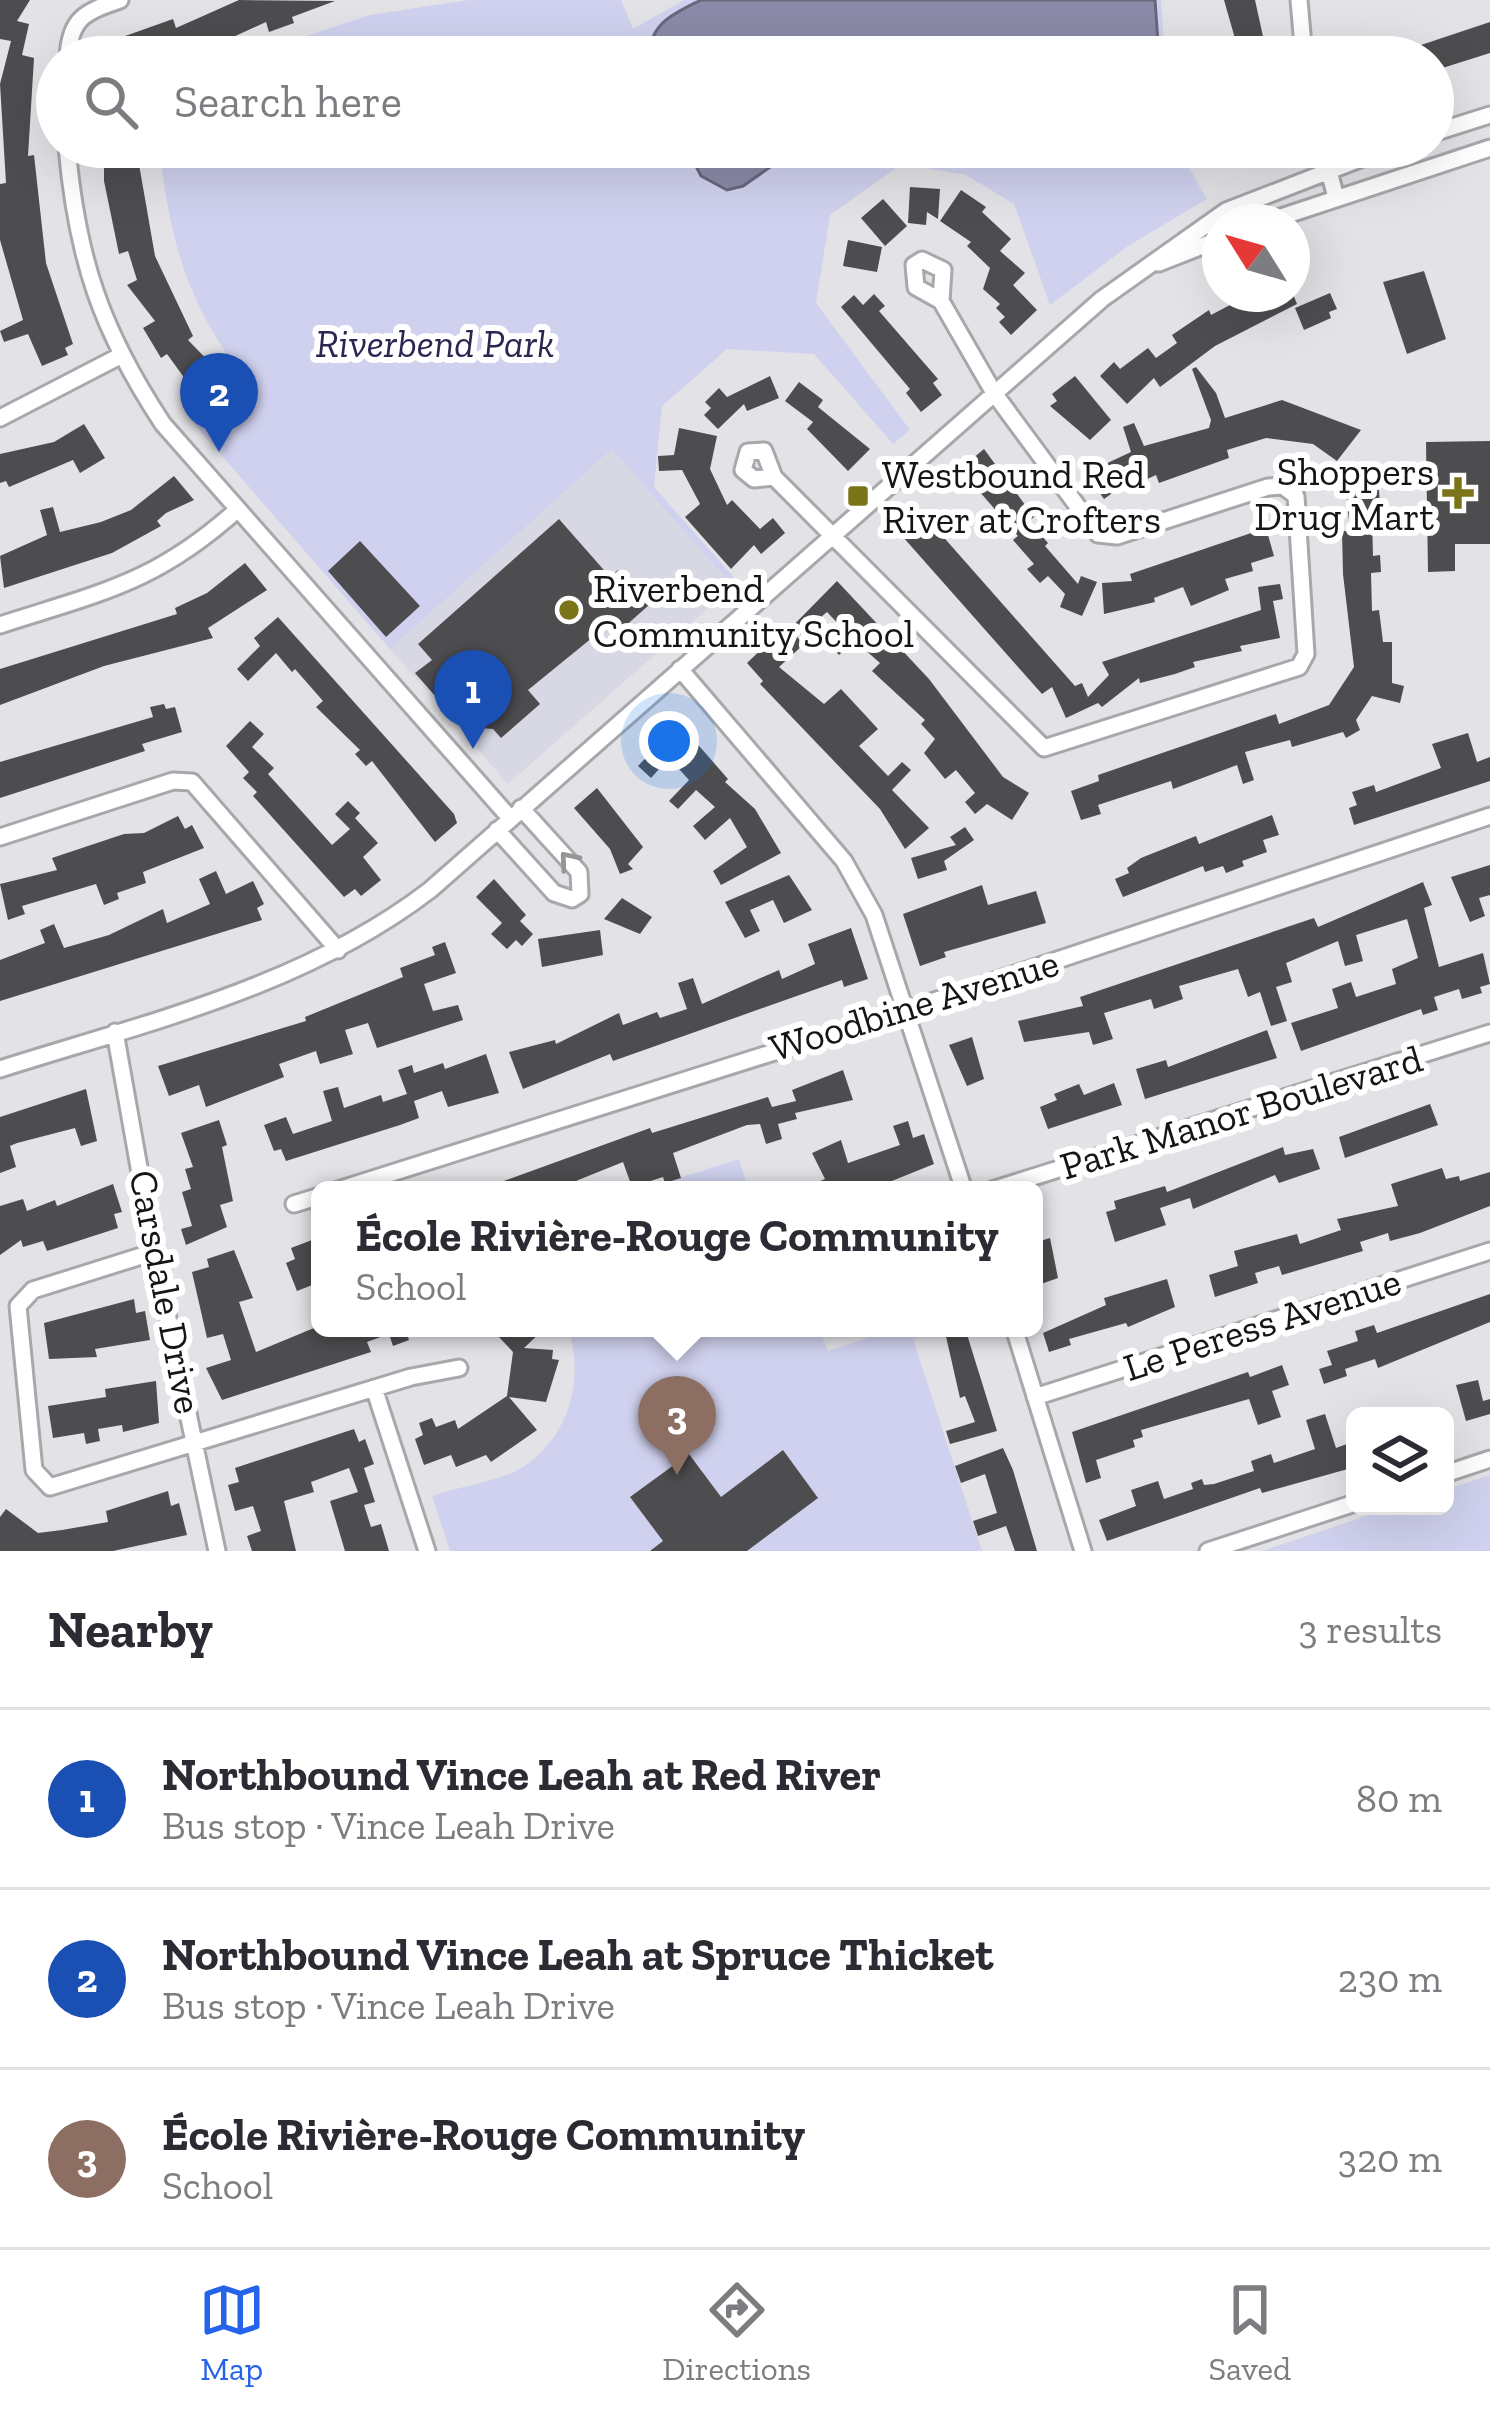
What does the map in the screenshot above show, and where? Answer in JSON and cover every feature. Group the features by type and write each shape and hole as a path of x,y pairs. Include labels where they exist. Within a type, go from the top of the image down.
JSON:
{"street":[{"path":"70,36 71,26 81,15 120,0"},
{"path":"1299,0 1302,36"},
{"path":"1454,126 1490,115"},
{"path":"1454,160 1490,148"},
{"path":"70,168 88,282 118,357 163,424 509,818 554,893 572,898 580,894 579,872 509,818"},
{"path":"0,1070 275,979 338,950 404,910 1087,311 1226,211 1330,168"},
{"path":"1310,207 1428,168"},
{"path":"1327,169 1336,198"},
{"path":"1150,266 1202,246"},
{"path":"774,476 836,533 1044,748 1299,667 1306,654 1297,496 1282,486 1268,487 1117,536 1098,534 994,393 941,301"},
{"path":"0,418 118,357"},
{"path":"0,625 146,578 193,550 238,509"},
{"path":"680,669 844,861 874,915 961,1181"},
{"path":"0,837 173,781 192,782 338,950"},
{"name":"Woodbine Avenue","path":"366,1181 907,1010 1490,816"},
{"name":"Carsdale Drive","path":"115,1032 154,1252 217,1551"},
{"name":"Park Manor Boulevard","path":"1021,1181 1490,1033"},
{"path":"294,1204 311,1199"},
{"name":"Le Peress Avenue","path":"1035,1397 1490,1251"},
{"path":"154,1252 33,1290 18,1306 34,1470 50,1487 374,1388 460,1368"},
{"path":"1017,1337 1082,1551"},
{"path":"374,1388 427,1551"},
{"path":"1454,1471 1490,1459"},
{"path":"1208,1551 1346,1506"}],"shaded area":[{"path":"701,0 1155,0 1158,36 654,36 673,15"},
{"path":"697,168 769,168 743,186 727,190 701,176"},
{"name":"Riverbend Community School","path":"613,448 733,586 508,784 390,649"}],"green space":[{"path":"468,0 621,0 633,29 684,0 1161,0 1164,36 306,36 370,15"},
{"name":"Riverbend Park","path":"162,168 896,168 830,215 816,303 910,430 893,444 814,354 727,349 662,406 654,487 738,582 733,586 612,449 390,649 188,417 240,373 193,293 169,211"},
{"name":"Riverbend Park","path":"925,168 1189,168 1207,199 1128,246 1050,305 1014,204 966,175"},
{"path":"739,1159 746,1181 670,1181"},
{"path":"570,1337 823,1337 828,1351 871,1337 919,1337 913,1339 982,1551 450,1551 432,1496 508,1474 543,1450 570,1402"},
{"path":"1490,1475 1490,1551 1262,1551 1369,1515 1454,1515 1454,1487"}],"building":[{"path":"0,0 30,0 17,21 29,24 22,55 34,58 28,156 34,155 46,263 73,344 65,348 68,355 42,366 28,334 4,342 0,331 23,320 0,240 0,184 6,183 0,84 11,41 0,39"},
{"path":"239,0 335,1 292,17 294,23 269,32 266,22 235,36 125,36 173,19 176,28"},
{"path":"1224,0 1255,0 1263,36 1234,36"},
{"path":"1490,22 1490,53 1454,64 1454,36 1448,36"},
{"path":"104,168 140,168 155,256 193,336 188,340 222,375 193,403 181,390 188,383 167,354 161,358 143,328 155,321 127,285 137,280 128,251 119,254"},
{"path":"910,187 940,189 938,219 927,212 926,225 908,223"},
{"path":"961,190 986,207 982,212 1011,239 1000,251 1025,273 1013,285 1037,310 1011,335 999,322 1005,317 996,308 1000,304 983,289 990,268 967,246 971,242 940,221"},
{"path":"883,199 907,226 885,246 861,218"},
{"path":"848,240 882,247 877,272 843,266"},
{"path":"1424,271 1446,339 1407,354 1383,282"},
{"path":"1330,293 1337,309 1329,312 1331,318 1304,330 1297,312 1310,312 1310,302"},
{"path":"874,294 885,306 879,311 938,379 933,383 942,395 921,412 906,393 910,389 841,307 854,295 863,305"},
{"path":"1206,312 1281,312 1215,346 1160,387 1154,378 1127,404 1100,376 1114,362 1120,369 1148,348 1156,358 1177,343 1172,335"},
{"path":"1196,367 1216,393 1225,418 1282,400 1361,430 1337,461 1313,444 1266,438 1227,450 1229,458 1159,483 1156,475 1130,487 1128,482 1104,499 1086,473 1131,452 1123,427 1134,423 1144,446 1209,428 1211,420 1192,369"},
{"path":"770,376 779,398 747,411 744,404 718,429 704,415 711,408 705,402 719,388 727,397"},
{"path":"1075,376 1111,420 1090,440 1050,406 1057,401 1052,394"},
{"path":"799,382 823,400 818,407 870,449 848,471 807,429 813,422 785,401"},
{"path":"84,424 105,458 80,473 73,460 9,487 6,481 0,483 0,454 54,442"},
{"path":"679,428 717,436 710,469 727,505 732,500 760,529 773,518 785,533 761,554 754,545 731,569 685,517 700,504 682,470 659,471 658,456 674,455"},
{"name":"Shoppers Drug Mart","path":"1490,441 1490,544 1455,544 1455,571 1428,572 1426,442"},
{"path":"984,449 1034,517 1029,521 1048,543 1045,546 1078,584 1081,576 1097,582 1082,616 1060,607 1065,594 1048,576 1040,583 1027,569 1034,564 1013,540 1018,536 960,469"},
{"path":"1377,466 1381,516 1372,516 1373,556 1380,555 1381,572 1371,573 1372,611 1379,610 1383,642 1392,642 1392,683 1404,686 1400,703 1372,696 1356,720 1360,730 1346,738 1343,732 1292,747 1290,740 1245,752 1254,780 1243,784 1237,765 1173,789 1171,781 1098,805 1101,814 1081,820 1071,791 1099,781 1098,775 1276,714 1279,724 1329,705 1354,667 1343,574 1342,531 1350,531 1344,470"},
{"path":"174,476 194,500 166,513 157,521 161,526 112,553 4,588 0,556 47,535 40,510 53,507 60,532 101,522 131,510"},
{"path":"917,507 1075,686 1082,683 1088,697 1109,675 1102,662 1261,610 1258,587 1280,584 1283,599 1273,601 1280,638 1193,662 1195,667 1175,674 1140,683 1139,678 1102,707 1098,703 1066,718 1052,687 1042,694 895,528"},
{"path":"559,519 610,577 618,570 649,605 622,629 614,620 528,690 540,704 501,738 493,729 481,728 471,737 415,673 432,660 418,644"},
{"path":"1266,528 1274,556 1251,563 1253,571 1225,579 1229,590 1191,606 1183,587 1154,598 1155,602 1104,614 1102,583 1132,581 1130,574"},
{"path":"360,541 420,606 386,637 328,571"},
{"path":"245,563 267,590 208,628 213,638 104,666 0,705 0,669 177,614 175,608 207,593"},
{"path":"837,581 929,679 1003,777 1029,793 1012,820 987,804 975,814 965,802 975,793 956,770 945,779 924,753 935,739 921,724 925,720 872,671 880,663 855,641 839,655 831,646 846,632 827,612 797,637 804,644 779,667 824,704 841,689 878,729 859,746 888,776 902,762 911,770 892,790 929,828 905,849 880,809 760,684 763,681 747,663 768,643 772,647"},
{"path":"278,617 454,814 457,823 435,842 372,761 366,766 355,754 360,750 316,707 323,701 295,669 292,672 276,653 248,681 237,669 260,646 254,638"},
{"path":"164,704 166,709 175,707 182,732 142,744 145,751 0,798 0,762 153,717 150,707"},
{"path":"250,721 264,734 252,747 274,768 268,774 332,845 350,829 335,814 348,801 360,813 355,818 378,843 363,857 381,880 361,896 355,889 344,897 253,796 257,792 243,778 249,772 226,746"},
{"path":"679,723 728,779 725,782 755,809 781,853 721,885 713,871 747,847 730,818 705,840 693,826 715,807 696,790 678,809 669,801 689,780 669,758 651,778 638,766"},
{"path":"1468,733 1477,762 1490,757 1490,781 1354,825 1349,808 1357,805 1352,792 1374,785 1376,792 1441,768 1432,744"},
{"path":"597,788 643,847 628,864 633,869 620,874 610,849 574,808"},
{"path":"1272,815 1279,835 1263,840 1267,852 1242,861 1244,866 1226,873 1223,866 1205,872 1203,866 1123,897 1115,879 1129,873 1127,868 1141,858 1196,836 1199,844"},
{"path":"178,816 185,829 192,825 204,848 143,872 146,883 117,893 119,899 104,905 96,884 22,906 25,914 8,920 0,884 57,870 52,858 124,834 144,833"},
{"path":"965,827 974,840 944,861 947,870 918,879 911,858 956,845 950,837"},
{"path":"1490,865 1490,895 1479,898 1485,916 1470,922 1451,877"},
{"path":"216,871 226,894 253,881 264,904 257,908 262,920 0,1001 0,960 45,943 40,930 54,924 64,948 109,935 163,909 167,923 210,904 199,879"},
{"path":"789,875 812,910 784,923 773,900 750,910 760,931 745,938 725,902"},
{"path":"494,879 526,915 520,921 533,934 522,946 516,940 507,949 491,934 502,923 476,897"},
{"path":"1423,882 1432,905 1424,908 1439,967 1483,953 1490,984 1480,987 1482,993 1462,999 1459,989 1434,997 1438,1010 1423,1015 1421,1009 1301,1051 1291,1023 1338,1008 1332,989 1351,982 1356,997 1396,984 1392,969 1418,958 1407,919 1356,935 1363,961 1345,966 1338,941 1286,963 1292,982 1276,987 1287,1021 1271,1026 1260,992 1248,997 1238,969 1179,986 1183,999 1154,1009 1151,999 1104,1013 1113,1039 1093,1045 1089,1032 1024,1042 1018,1021 1083,1006 1080,997 1314,918 1318,927"},
{"path":"982,885 988,905 1036,891 1046,923 944,952 946,957 920,966 903,914"},
{"path":"622,898 652,917 640,934 604,919"},
{"path":"851,928 868,979 844,987 842,980 613,1061 610,1054 523,1089 509,1052 555,1040 556,1044 619,1013 623,1025 657,1012 660,1018 687,1009 678,983 693,978 702,1004 779,970 782,979 815,964 808,944"},
{"path":"600,930 603,955 542,967 538,939"},
{"path":"445,942 456,973 424,984 433,1011 458,1005 463,1020 377,1048 368,1023 345,1030 353,1054 320,1064 316,1051 279,1064 284,1077 206,1107 199,1085 169,1096 158,1066 306,1021 305,1017 403,977 400,968 435,955 432,947"},
{"path":"1267,1030 1277,1058 1145,1099 1136,1069 1166,1060 1168,1067"},
{"path":"972,1037 984,1079 967,1086 949,1045"},
{"path":"486,1054 499,1093 448,1107 442,1091 414,1101 419,1118 400,1125 286,1161 281,1149 274,1151 264,1125 286,1117 293,1134 332,1121 323,1091 338,1087 344,1108 381,1095 383,1102 407,1094 398,1070 412,1065 414,1073 443,1063 445,1069"},
{"path":"843,1070 853,1100 795,1113 797,1119 778,1124 782,1139 766,1144 760,1124 747,1125 673,1153 681,1178 671,1181 663,1177 630,1181 623,1162 576,1181 504,1181 650,1128 652,1133 768,1097 772,1107 796,1101 792,1090"},
{"path":"1114,1083 1122,1105 1048,1129 1040,1107 1057,1100 1054,1094 1079,1084 1084,1095"},
{"path":"86,1089 97,1141 81,1146 75,1128 17,1143 10,1146 16,1167 0,1173 0,1117"},
{"path":"1430,1104 1438,1125 1345,1158 1339,1137"},
{"path":"219,1120 227,1145 222,1147 233,1201 220,1205 227,1227 186,1245 181,1229 192,1226 182,1192 191,1189 185,1169 193,1167 181,1133"},
{"path":"908,1121 913,1138 924,1134 934,1164 892,1181 820,1181 825,1179 812,1153 841,1140 848,1163 900,1145 893,1126"},
{"path":"1283,1147 1285,1155 1313,1149 1320,1169 1279,1183 1275,1175 1193,1209 1190,1198 1160,1208 1166,1225 1115,1242 1106,1212 1116,1209 1114,1201 1165,1186 1167,1192"},
{"path":"1442,1168 1446,1179 1459,1176 1460,1181 1490,1172 1490,1206 1420,1233 1390,1241 1388,1233 1360,1242 1363,1251 1282,1275 1279,1266 1255,1273 1258,1283 1215,1297 1209,1275 1238,1266 1234,1251 1297,1234 1300,1244 1341,1230 1337,1219 1398,1206 1391,1184"},
{"path":"113,1184 122,1212 114,1214 118,1228 47,1251 43,1241 23,1247 21,1240 0,1255 0,1206 23,1199 27,1211 55,1200 57,1206"},
{"path":"1050,1238 1058,1278 1043,1283 1043,1240"},
{"path":"311,1240 311,1286 297,1291 286,1263 295,1259 291,1248"},
{"path":"234,1250 253,1298 239,1302 256,1352 311,1329 311,1337 381,1337 367,1342 371,1352 222,1400 206,1368 231,1360 223,1334 207,1338 192,1272 209,1267 207,1259"},
{"path":"1167,1279 1175,1307 1128,1327 1126,1323 1069,1339 1071,1345 1049,1352 1043,1333 1106,1305 1104,1298"},
{"path":"1490,1294 1490,1322 1378,1368 1375,1359 1345,1369 1347,1376 1324,1384 1319,1369 1332,1365 1327,1351 1358,1341 1355,1331 1374,1325 1377,1333"},
{"path":"134,1299 136,1313 145,1311 150,1340 95,1349 97,1357 49,1359 44,1323"},
{"path":"390,1337 408,1337 409,1340 393,1346"},
{"path":"499,1337 536,1337 524,1348 553,1350 552,1359 559,1360 546,1402 509,1397 537,1430 491,1462 486,1455 456,1467 451,1455 424,1465 415,1439 423,1435 419,1423 432,1418 436,1427 455,1420 458,1429 507,1396 513,1352"},
{"path":"946,1337 968,1337 997,1431 950,1444 946,1431 975,1422 965,1396 960,1398"},
{"path":"1282,1365 1289,1385 1272,1391 1281,1417 1258,1425 1249,1399 1141,1430 1143,1437 1133,1440 1135,1447 1096,1460 1101,1478 1086,1483 1072,1432 1248,1372 1250,1377"},
{"path":"1478,1380 1483,1401 1490,1399 1490,1414 1466,1421 1456,1385"},
{"path":"156,1381 159,1423 123,1432 122,1425 98,1429 100,1441 86,1444 84,1433 53,1438 48,1406 106,1397 105,1389"},
{"path":"1325,1414 1336,1448 1346,1444 1346,1470 1262,1493 1260,1488 1107,1541 1099,1520 1136,1506 1131,1490 1158,1481 1164,1499 1193,1489 1191,1483 1202,1479 1204,1485 1214,1484 1254,1471 1251,1461 1271,1454 1274,1463 1315,1449 1306,1420"},
{"path":"354,1429 359,1442 365,1439 374,1464 364,1468 375,1502 364,1505 371,1527 381,1524 389,1551 345,1551 330,1501 358,1492 349,1468 311,1482 314,1492 284,1501 296,1551 252,1551 247,1536 261,1531 253,1506 235,1511 228,1485 239,1482 235,1468"},
{"path":"1003,1448 1037,1551 1015,1551 1006,1526 978,1536 973,1521 997,1513 985,1474 961,1483 955,1466"},
{"path":"783,1450 818,1498 747,1551 650,1551 663,1541 630,1497 689,1454 721,1497"},
{"path":"168,1491 171,1506 179,1503 187,1535 113,1551 0,1551 0,1517 6,1509 38,1533 108,1522 106,1511"}],"place":[{"name":"Northbound Vince Leah at Spruce Thicket","path":"219,452"},
{"name":"Shoppers Drug Mart","path":"1458,493"},
{"name":"Westbound Red River at Crofters","path":"858,496"},
{"name":"Riverbend Community School","path":"569,610"},
{"name":"Northbound Vince Leah at Red River","path":"473,749"},
{"name":"École Rivière-Rouge Community","path":"677,1475"}]}
